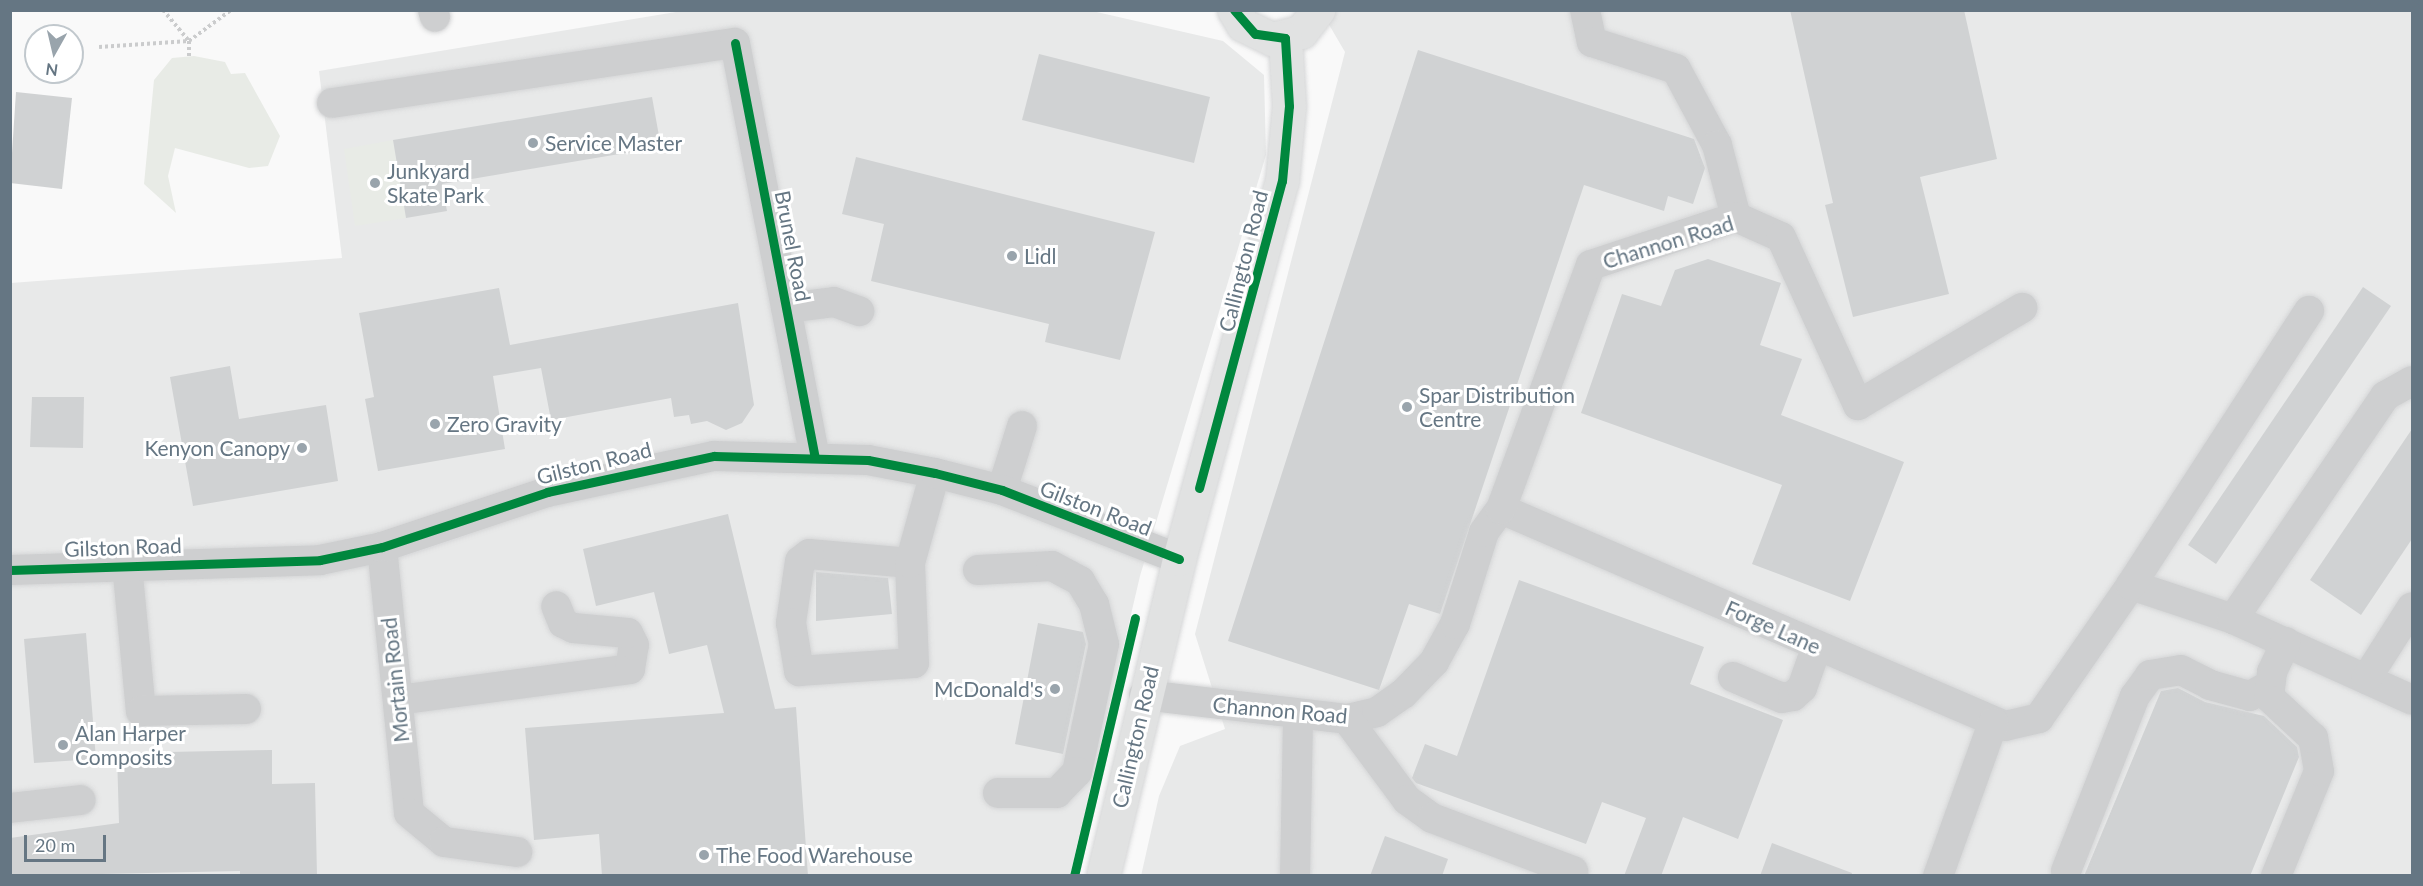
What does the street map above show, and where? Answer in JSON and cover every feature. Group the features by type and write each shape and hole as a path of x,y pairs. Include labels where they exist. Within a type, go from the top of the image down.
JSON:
{"main road":[{"path":"1234,10 1255,34 1285,38 1301,32 1318,10"},
{"name":"Callington Road","path":"1103,876 1144,695 1179,559 1282,181 1288,106 1285,38"}],"street":[{"path":"1585,10 1592,42 1676,69 1717,145 1736,217"},
{"name":"Brunel Road","path":"332,103 735,43 815,457"},
{"name":"Channon Road","path":"1144,695 1347,719 1377,712 1434,662 1455,624 1484,532 1501,509 1592,265 1736,217 1781,237 1858,405 2022,308"},
{"path":"786,308 834,302 859,311"},
{"path":"2309,311 2131,585 2233,619 2412,700"},
{"path":"2233,619 2385,396 2412,381"},
{"path":"1002,490 1022,426"},
{"name":"Gilston Road","path":"10,570 127,564 320,560 382,547 547,492 637,469 714,456 815,457 936,473 1002,490 1179,559"},
{"path":"910,563 809,554 797,571 791,623 799,671 914,663 910,563 936,473"},
{"name":"Forge Lane","path":"1501,509 1993,723 2029,724 2044,711 2131,585"},
{"name":"Mortain Road","path":"382,547 409,813 444,842 517,852"},
{"path":"127,564 141,711 246,709"},
{"path":"978,570 1052,566 1080,580 1094,604 1104,644 1077,772 1057,793 998,793"},
{"path":"398,700 630,669 634,645 628,633 573,628 563,623 556,606"},
{"path":"2366,679 2412,607"},
{"path":"2066,871 2135,696 2150,675 2181,670 2210,685 2250,696 2268,686 2286,642"},
{"path":"1733,677 1782,698 1793,696 1802,688 1817,646"},
{"path":"2268,686 2279,711 2313,738 2319,756 2313,786 2276,876"},
{"path":"1295,876 1298,714"},
{"path":"1347,719 1407,800 1432,818 1573,871"},
{"path":"1938,876 1993,723"},
{"path":"10,808 81,800"}],"path":[{"path":"163,10 189,41 189,57"},
{"path":"99,47 189,41 231,10"}],"shaded area":[{"path":"1088,10 1223,41 1264,75 1266,155 1140,576 1070,875 11,876 11,283 342,258 319,71 682,11"},
{"path":"1321,11 2412,11 2412,875 1141,876 1159,796 1180,746 1225,729 1195,634 1345,52"},
{"path":"194,56 225,62 231,74 245,73 280,136 268,166 249,168 175,148 168,176 176,213 144,184 154,80 172,58"},
{"name":"Junkyard Skate Park","path":"393,140 406,218 355,226 344,149"}],"building":[{"path":"1790,10 1964,10 1997,159 1920,177 1949,294 1853,317 1825,205 1833,203"},
{"name":"Spar Distribution Centre","path":"1418,50 1694,139 1705,168 1693,204 1668,196 1664,211 1584,185 1440,614 1409,604 1379,690 1228,641"},
{"path":"1039,54 1210,97 1194,163 1022,120"},
{"path":"16,92 72,98 62,189 10,183"},
{"path":"652,97 661,147 442,184 447,211 406,218 393,140"},
{"name":"Lidl","path":"856,157 1155,232 1120,360 1045,342 1049,324 871,281 884,224 842,214"},
{"path":"1708,259 1781,283 1760,345 1802,359 1781,415 1904,462 1850,601 1752,564 1782,485 1581,413 1622,294 1661,306 1675,270"},
{"path":"2363,287 2391,306 2216,564 2188,545"},
{"path":"499,288 510,345 738,303 754,405 742,423 726,430 707,421 691,424 689,415 674,417 671,398 551,420 541,368 493,376 505,449 378,471 365,399 374,397 359,313"},
{"path":"230,366 239,419 326,405 338,481 193,506 170,377"},
{"path":"32,397 84,397 83,448 30,447"},
{"path":"2412,429 2412,539 2361,615 2310,580"},
{"path":"728,514 775,709 796,707 808,876 602,876 599,834 534,840 525,728 724,713 707,645 669,654 654,592 596,606 583,549"},
{"path":"816,572 888,578 892,614 816,621"},
{"path":"1519,580 1704,647 1690,684 1783,720 1738,839 1683,817 1661,876 1624,876 1646,818 1602,802 1586,844 1416,783 1412,778 1425,744 1457,756"},
{"name":"McDonald's","path":"1038,623 1083,632 1086,644 1063,754 1015,744"},
{"path":"86,633 96,759 34,763 24,639"},
{"path":"2178,688 2205,702 2264,716 2297,747 2299,757 2250,876 2084,876 2161,691"},
{"path":"272,750 272,784 315,783 317,876 240,876 240,871 10,876 10,838 119,823 117,753"},
{"path":"1385,836 1448,859 1442,876 1370,876"},
{"path":"1772,843 1852,873 1851,876 1760,876"}],"cycle path":[{"path":"1199,488 1282,181 1289,106 1285,38 1255,34 1234,10"},
{"path":"735,43 815,457"},
{"path":"10,570 320,560 382,547 547,492 714,456 868,460 935,473 1002,490 1179,559"},
{"path":"1074,876 1135,618"}],"place":[{"name":"Service Master","path":"533,143"},
{"name":"Junkyard Skate Park","path":"375,183"},
{"name":"Lidl","path":"1012,256"},
{"name":"Spar Distribution Centre","path":"1407,407"},
{"name":"Zero Gravity","path":"435,424"},
{"name":"Kenyon Canopy","path":"302,448"},
{"name":"McDonald's","path":"1055,689"},
{"name":"Alan Harper Composits","path":"63,745"},
{"name":"The Food Warehouse","path":"704,855"}]}
